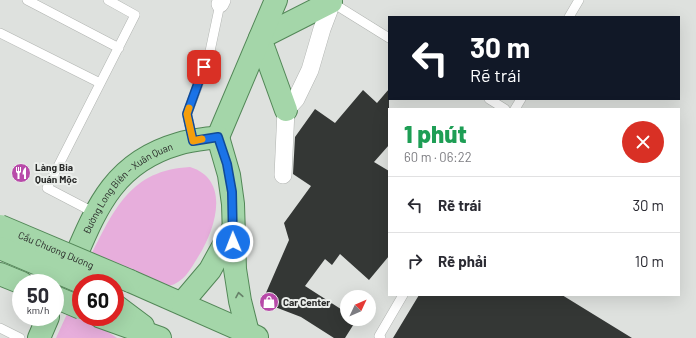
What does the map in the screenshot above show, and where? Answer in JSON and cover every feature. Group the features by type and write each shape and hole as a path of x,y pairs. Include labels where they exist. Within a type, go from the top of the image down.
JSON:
{"main road":[{"path":"254,335 237,284 232,229 233,204 229,175 218,137 276,0"},
{"path":"260,38 332,1"},
{"path":"260,38 286,110"},
{"name":"Đường Long Biên – Xuân Quan","path":"64,282 95,213 111,187 122,174 163,150 193,141 218,137"},
{"name":"Cầu Chương Dương","path":"0,226 98,274"},
{"path":"182,303 210,270 232,229"},
{"name":"Cầu Chương Dương","path":"0,248 72,278"},
{"path":"0,274 12,279"},
{"name":"Cầu Chương Dương","path":"124,287 182,303 254,335"},
{"path":"124,321 159,338"},
{"path":"39,338 44,326"}],"street":[{"path":"283,175 286,110 296,99 310,70 332,1"}],"lane":[{"path":"27,0 119,48"},
{"path":"95,213 47,188 135,15 108,0"},
{"path":"570,16 579,0"},
{"path":"332,1 388,37"},
{"path":"193,141 187,114 209,56 221,2"},
{"path":"0,33 100,83"},
{"path":"491,100 503,108"},
{"path":"381,338 379,336 402,296"},
{"path":"0,328 20,338"}],"shaded area":[{"path":"190,167 203,173 211,183 215,194 216,207 210,233 204,246 186,275 179,282 169,286 90,257 116,209 138,184 152,176 169,170"},
{"path":"67,314 72,316 72,326 96,326 117,338 56,338 62,326 64,326 64,321"}],"building":[{"path":"363,90 377,103 388,90 388,146 374,162 388,170 388,257 369,280 340,254 332,265 325,259 305,286 340,308 340,326 353,326 345,338 334,338 301,317 262,302 289,240 284,223 311,186 293,174 295,137 315,109 335,123"},
{"path":"418,296 564,296 632,338 393,338"}],"slow traffic":[{"path":"189,108 187,114 193,141 202,139"}],"place":[{"name":"Làng Bia Quán Mộc","path":"21,173"},
{"name":"Car Center","path":"269,302"}],"route":[{"path":"204,67 187,114 193,141 218,137 227,164 232,192 233,242"}]}
